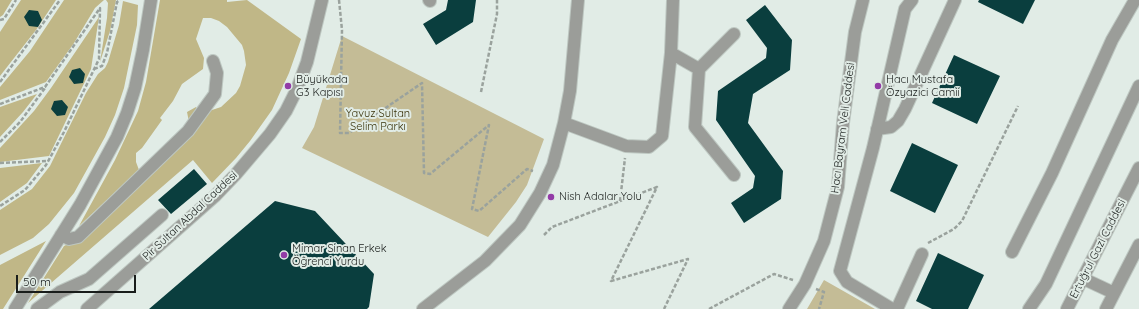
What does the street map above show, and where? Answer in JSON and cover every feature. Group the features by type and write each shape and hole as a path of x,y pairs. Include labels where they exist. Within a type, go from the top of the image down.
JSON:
{"street":[{"path":"15,309 62,235 102,166 127,114 144,50 151,0"},
{"path":"428,306 485,261 520,225 540,193 553,165 564,123 570,91 578,0"},
{"path":"564,123 626,146 649,147 662,136 671,53 673,0"},
{"path":"855,32 864,0"},
{"path":"855,32 872,0"},
{"path":"892,309 847,282 840,271 878,129 905,9 912,0"},
{"path":"878,129 891,128 898,121 956,0"},
{"path":"1012,252 1052,173 1112,40 1135,0"},
{"name":"Pir Sultan Abdal Caddesi","path":"87,309 215,196 270,134 286,111 297,89 307,62 323,1"},
{"name":"Hacı Bayram Veli Caddesi","path":"789,309 805,284 824,241 838,187 843,123 855,32"},
{"path":"734,34 699,69 695,126 734,175"},
{"path":"671,53 699,69"},
{"path":"62,235 69,239 78,237 188,131 215,94 217,73 213,61"},
{"path":"1029,309 1046,284 1139,86"},
{"name":"Ertuğrul Gazi Caddesi","path":"1067,309 1084,279 1139,168"},
{"path":"37,309 60,292 89,279 162,215"},
{"path":"1106,309 1139,245"},
{"path":"897,309 922,254"},
{"path":"1084,279 1114,293"}],"path":[{"path":"0,23 16,0"},
{"path":"0,82 60,0"},
{"path":"94,69 102,66 107,53 117,2 120,0"},
{"path":"339,0 342,30 340,133 350,134 422,83 424,173 430,174 489,125 472,209 478,211 527,169 533,171"},
{"path":"481,92 497,14 497,0"},
{"path":"0,142 20,122 100,8 98,59 49,161 25,190 0,206"},
{"path":"0,104 45,87"},
{"path":"922,254 929,242 954,229 962,221 1018,106"},
{"path":"620,201 626,146"},
{"path":"0,163 49,161"},
{"path":"544,235 552,227 657,187 611,281 688,259 664,309"},
{"path":"709,309 774,274 824,292 819,309"}],"green space":[{"name":"Yavuz Sultan Selim Parkı","path":"342,36 544,139 527,185 516,202 488,237 302,148 314,127"},
{"path":"824,280 875,309 807,309"}],"shaded area":[{"path":"0,0 12,0 3,15 0,17"},
{"path":"21,0 56,0 36,30 0,76 0,32"},
{"path":"64,0 104,0 95,8 74,43 46,82 0,100 0,87 30,51"},
{"path":"106,0 116,0 110,31 100,62 107,18 108,3"},
{"path":"160,0 227,0 227,2 247,0 301,39 289,73 272,110 250,141 212,183 193,160 28,303 64,246 76,240 189,122 187,112 196,107 200,114 221,107 236,93 240,86 246,65 242,45 227,27 219,21 211,18 203,18 196,39 204,58 203,69 182,84 173,101 160,118 162,120 142,148 136,153 136,162 139,170 79,226 115,160 138,111 146,82"},
{"path":"123,1 138,5 137,25 124,88 115,115 105,137 74,193 49,224 33,238 0,255 0,210 32,189 50,166 86,93 98,74 105,68 108,62 119,25"},
{"path":"99,17 91,69 49,156 0,162 0,148 34,111"},
{"path":"37,94 23,112 0,137 0,107"},
{"path":"42,163 27,183 0,202 0,168"},
{"path":"46,241 3,309 0,309 0,265"}],"building":[{"path":"448,0 476,0 473,22 436,45 423,24 446,10"},
{"path":"979,0 1035,0 1023,24 978,2"},
{"path":"765,5 792,40 790,70 753,94 748,123 783,171 781,199 744,223 731,203 753,188 755,176 716,120 718,91 766,58 767,48 746,20"},
{"path":"29,10 38,11 42,20 38,27 29,26 24,17"},
{"path":"954,55 1000,76 977,124 932,103"},
{"path":"80,68 85,74 83,83 74,84 69,77 72,70"},
{"path":"62,100 68,107 65,115 57,116 51,109 54,101"},
{"path":"912,143 958,165 935,213 890,191"},
{"path":"194,169 207,184 171,214 158,200"},
{"name":"Mimar Sinan Erkek Öğrenci Yurdu","path":"275,201 315,211 374,274 369,307 367,309 149,309"},
{"path":"938,253 984,275 968,309 932,309 916,301"}],"place":[{"name":"Büyükada G3 Kapısı","path":"288,86"},
{"name":"Hacı Mustafa Özyazici Camii","path":"878,86"},
{"name":"Nish Adalar Yolu","path":"551,197"},
{"name":"Mimar Sinan Erkek Öğrenci Yurdu","path":"284,255"}]}
